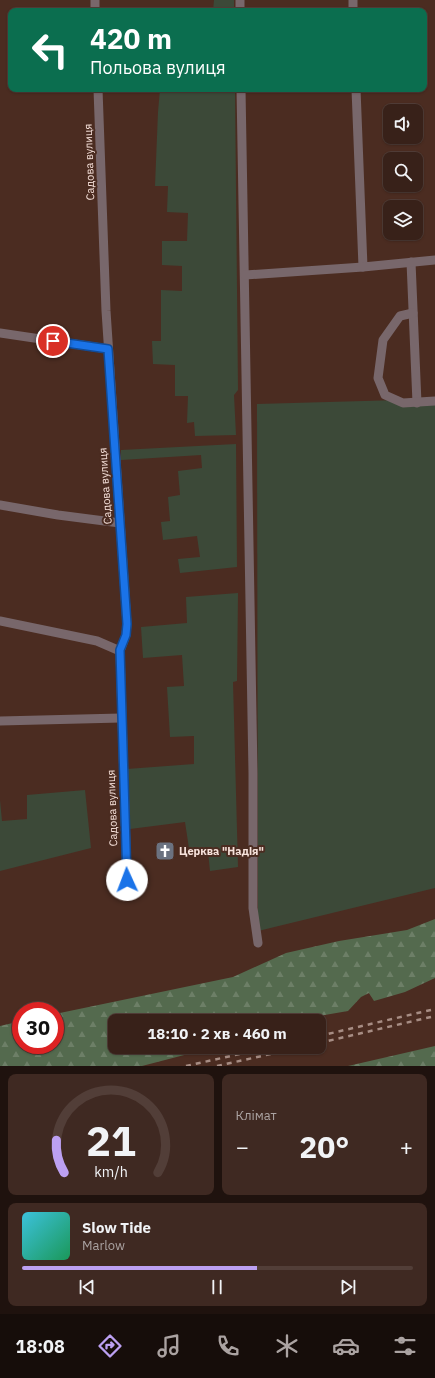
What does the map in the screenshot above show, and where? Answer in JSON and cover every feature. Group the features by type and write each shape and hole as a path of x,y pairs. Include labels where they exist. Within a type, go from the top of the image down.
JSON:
{"street":[{"name":"Садова вулиця","path":"98,92 108,349 127,624 126,635 120,650 127,880"},
{"path":"241,92 253,773 252,908 258,943"},
{"path":"356,92 363,267"},
{"path":"245,275 363,267 435,260"},
{"path":"411,262 417,403"},
{"path":"413,313 400,316 383,340 378,378 385,395 403,403 435,401"},
{"path":"0,333 108,349"},
{"path":"0,505 58,515 120,523"},
{"path":"0,621 97,641 120,650"},
{"path":"0,721 121,718"}],"green space":[{"path":"214,0 234,0 234,8 213,8"},
{"path":"160,92 235,92 238,390 234,395 236,435 195,436 194,422 187,423 188,396 175,396 175,365 153,364 152,341 161,341 161,290 182,291 182,266 162,265 162,241 187,241 188,213 167,212 168,186 155,186"},
{"path":"435,399 435,888 258,931 257,404"},
{"path":"236,444 237,567 180,573 178,559 200,557 197,536 163,540 161,522 170,521 168,497 180,495 178,471 202,468 201,455 121,460 121,450"},
{"path":"238,593 237,681 233,682 238,867 210,871 208,852 190,855 185,822 130,829 127,769 194,764 194,736 170,737 167,687 184,686 182,655 143,658 141,627 187,623 186,597"},
{"path":"85,790 91,848 0,871 0,800 2,821 27,819 27,795"},
{"path":"435,919 435,978 405,992 374,1001 369,993 361,997 348,1011 326,1015 108,1014 108,1054 188,1054 142,1066 0,1066 0,1026 12,1023 12,1054 64,1054 64,1012 233,977 286,953 339,941 407,930"},
{"path":"435,1046 435,1066 348,1066"}],"railway":[{"path":"326,1034 435,1009"},
{"path":"326,1041 435,1016"},
{"path":"186,1066 240,1054"},
{"path":"217,1066 271,1054"}],"place":[{"name":"Церква \"Надія\"","path":"165,851"}],"route":[{"path":"53,341 108,349 127,624 126,635 120,650 127,880"}]}
